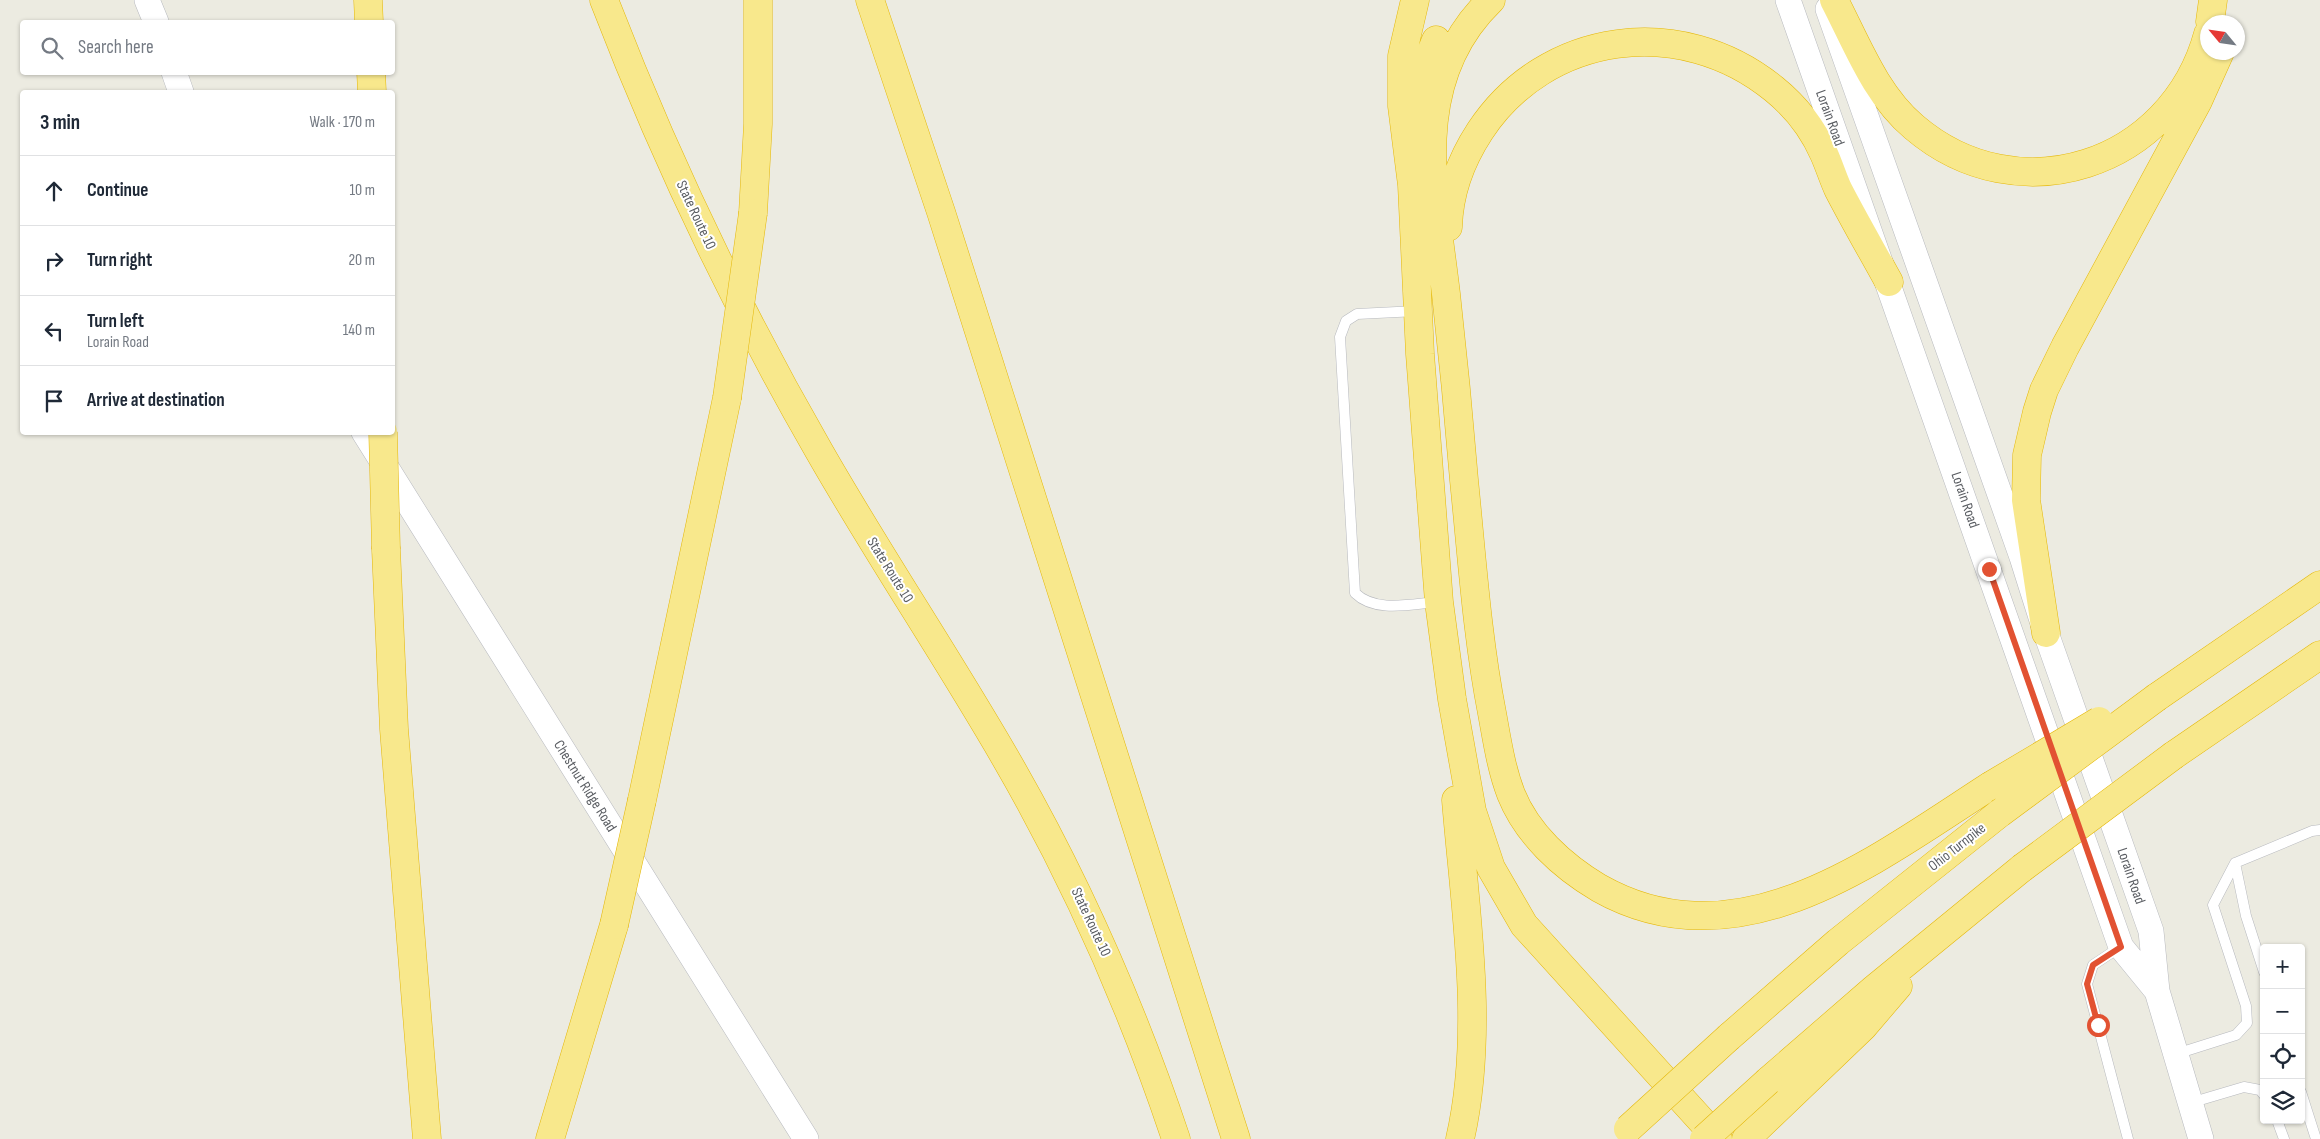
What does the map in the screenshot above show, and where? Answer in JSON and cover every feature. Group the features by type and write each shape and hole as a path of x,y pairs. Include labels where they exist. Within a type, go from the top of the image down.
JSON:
{"highway":[{"path":"368,0 369,20"},
{"name":"State Route 10","path":"604,0 661,138 752,331 851,507 1006,758 1080,896 1140,1038 1176,1139"},
{"path":"550,1139 614,926 727,398 753,213 758,124 758,0"},
{"path":"870,0 941,212 1236,1139"},
{"path":"1415,0 1405,41 1401,72 1402,106 1412,185 1418,311 1439,602 1452,699 1467,789 1477,829 1491,868 1510,904 1524,925 1718,1139"},
{"path":"1412,185 1415,110 1422,75 1437,38 1465,0"},
{"path":"1491,0 1478,13 1456,44 1441,78 1436,97 1432,136 1435,211 1446,293 1482,661 1510,792 1528,826 1558,858 1588,881 1622,899 1658,911 1676,914 1716,916 1762,910 1784,903 1831,882 1858,867 2042,753 2156,693 2320,585"},
{"path":"1834,0 1882,92 1913,127 1959,156 1996,168 2026,172 2057,170 2090,163 2119,150 2138,138 2158,121 2180,94 2194,70 2200,55"},
{"path":"2211,15 2213,0"},
{"path":"2229,15 2230,0"},
{"path":"1446,293 1449,212 1452,196 1467,152 1484,124 1508,96 1522,84 1554,64 1582,51 1632,42 1679,45 1715,55 1747,70 1787,101 1817,140 1838,187 1889,282"},
{"path":"2046,633 2026,500 2027,455 2037,412 2044,390 2065,347 2198,101 2216,60"},
{"path":"371,75 372,90"},
{"path":"383,435 394,729 427,1139"},
{"path":"1704,1139 1777,1090 1930,943 2022,868 2174,756 2320,655"},
{"path":"1482,661 1478,755 1480,782 1490,828 1515,884 1541,921 1578,965 1736,1139"},
{"name":"Ohio Turnpike","path":"1623,1134 1729,1037 1838,942 2000,813 2156,693"},
{"path":"1452,699 1456,789 1473,1021 1470,1075 1460,1139"},
{"path":"1746,1139 1777,1090"}],"street":[{"path":"147,0 155,20"},
{"name":"Lorain Road","path":"1788,0 1889,282 2121,947 2157,991"},
{"name":"Lorain Road","path":"1825,0 2022,557 2046,633 2151,931 2157,991 2201,1139"},
{"path":"175,75 180,90"},
{"name":"Chestnut Ridge Road","path":"366,435 806,1139"},
{"path":"1989,569 2022,557"}],"lane":[{"path":"1418,311 1357,314 1346,321 1340,337 1354,593 1361,599 1379,605 1439,602"},
{"path":"2176,1054 2236,1035 2247,1023 2246,1006 2213,904 2235,863 2312,831 2320,830"},
{"path":"2235,863 2246,916 2260,960"},
{"path":"2121,947 2093,965 2087,984 2128,1139"},
{"path":"2190,1103 2244,1086 2260,1090"},
{"path":"2305,1105 2316,1139"},
{"path":"2278,1124 2284,1139"}],"route":[{"path":"1989,569 2121,947 2093,965 2087,984 2098,1025"}]}
